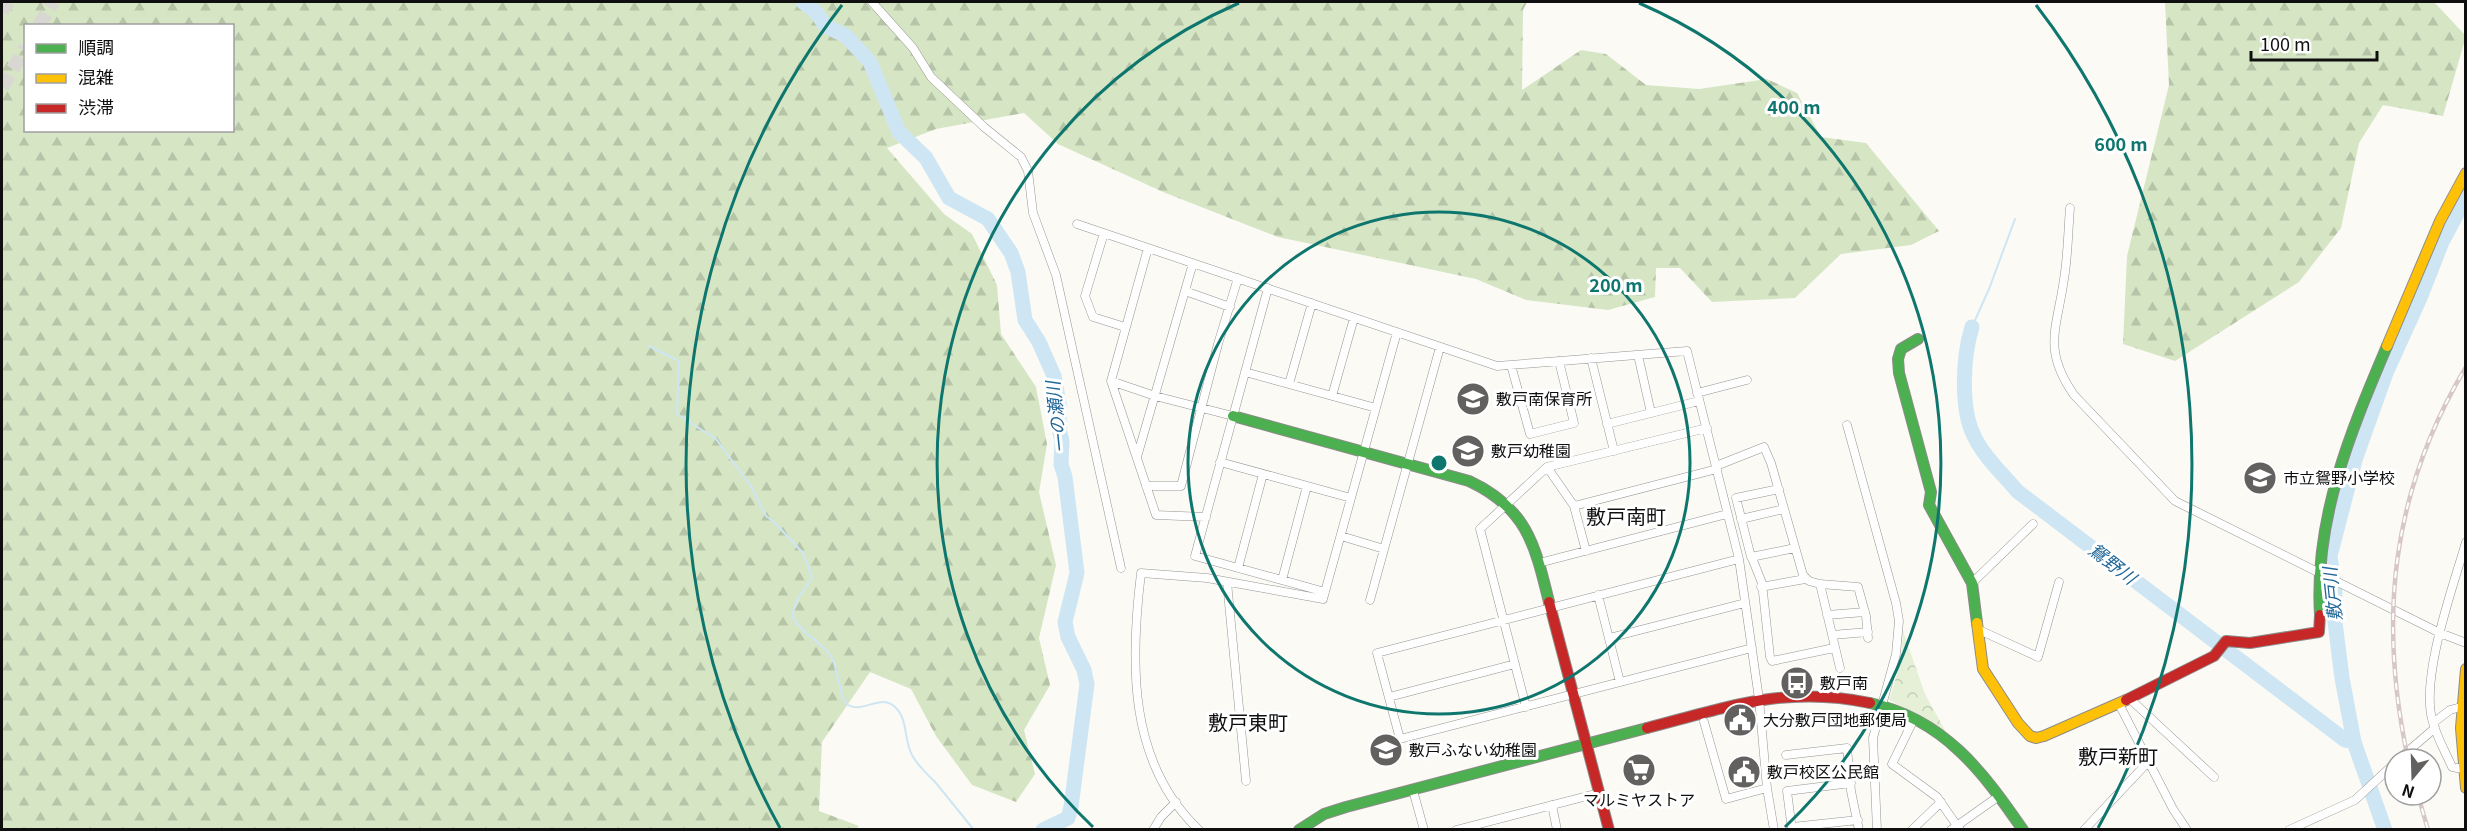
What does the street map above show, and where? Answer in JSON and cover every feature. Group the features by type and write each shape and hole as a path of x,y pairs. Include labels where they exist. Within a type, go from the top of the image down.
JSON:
{"main road":[{"path":"1918,339 1901,349 1898,359 1899,373 1931,492 1929,505 1972,584 1983,669 2018,723 2030,736 2036,738 2044,736 2120,704 2214,656 2226,642 2250,643 2319,632 2321,627 2321,572 2332,494 2356,419 2435,232 2466,172"},
{"path":"1233,417 1476,484 1495,493 1507,504 1530,533 1609,830"},
{"path":"2466,669 2462,707 2463,769 2466,789"},
{"path":"1299,830 1324,814 1346,807 1759,699 1791,694 1845,696 1881,705 1914,719 1945,737 1964,754 1999,796 2023,830"}],"street":[{"path":"872,2 902,33 931,77 984,127 1021,157 1028,171 1034,213 1056,275 1121,568"},
{"path":"2070,208 2066,268 2053,334 2053,347 2059,369 2074,395 2175,501 2440,633 2466,643"},
{"path":"1077,224 1497,366 1687,351 1739,559 1759,699 1767,788 1774,830"},
{"path":"1104,233 1085,296 1093,317 1125,327"},
{"path":"1148,248 1111,381 1155,515 1206,517"},
{"path":"1137,457 1193,263"},
{"path":"1146,486 1181,486 1238,278"},
{"path":"1268,288 1195,556 1325,592"},
{"path":"1185,291 1230,307"},
{"path":"1289,384 1312,303"},
{"path":"1332,396 1354,318"},
{"path":"1199,830 1164,785 1147,750 1138,707 1136,656 1141,573 1186,576 1323,599 1397,332"},
{"path":"1370,600 1440,347"},
{"path":"1638,354 1651,413"},
{"path":"1591,358 1614,451"},
{"path":"1511,365 1530,434 1574,423 1559,361"},
{"path":"1245,372 1376,408"},
{"path":"1608,424 1651,413 1747,380"},
{"path":"1111,381 1155,396 1233,417"},
{"path":"1847,425 1899,621 1896,654 1873,738 1877,830"},
{"path":"1526,707 1480,529 1547,467 1707,428"},
{"path":"1574,506 1716,468 1764,447 1779,489 1805,579"},
{"path":"1220,462 1351,498"},
{"path":"1547,467 1574,506 1586,551"},
{"path":"1238,568 1263,474"},
{"path":"1282,580 1307,486"},
{"path":"1779,489 1736,498 1761,587 1766,638 1772,661 1834,648"},
{"path":"1741,519 1784,510"},
{"path":"1539,563 1727,514"},
{"path":"1972,584 2033,524"},
{"path":"1341,536 1384,549"},
{"path":"2463,769 2452,767 2434,725 2430,700 2440,633 2466,542"},
{"path":"1751,557 1795,548"},
{"path":"1739,559 1377,653 1400,739 1752,648"},
{"path":"1761,587 1805,579 1821,584 1858,587 1868,635 1832,635"},
{"path":"1227,582 1246,781"},
{"path":"1977,629 2038,657 2059,582"},
{"path":"1821,584 1840,668"},
{"path":"1598,595 1620,682"},
{"path":"1609,638 1745,603"},
{"path":"1827,615 1865,612"},
{"path":"1389,697 1515,664"},
{"path":"2130,699 2214,777"},
{"path":"2120,704 2173,809 2187,830"},
{"path":"2411,747 2450,710 2462,707"},
{"path":"1914,719 1892,764 1920,783 1941,802 1956,828 1999,796"},
{"path":"1704,722 1726,799 1767,788"},
{"path":"1786,755 1847,748 1859,830"},
{"path":"2084,830 2149,761"},
{"path":"2289,830 2346,804 2360,795 2383,774"},
{"path":"1851,783 1787,791 1792,828 1858,820"},
{"path":"1456,830 1599,793"},
{"path":"1414,794 1424,830"},
{"path":"1153,830 1161,817 1176,802"},
{"path":"1912,830 1941,802"},
{"path":"1552,805 1557,830"}],"green space":[{"path":"2,2 1527,2 1523,10 1522,90 1581,50 1606,54 1646,85 1699,89 1767,79 1797,93 1821,137 1866,143 1939,231 1911,245 1841,254 1795,298 1712,302 1680,268 1656,268 1655,297 1608,310 1526,300 1476,279 1278,237 1163,192 1058,144 1024,113 936,129 887,148 944,214 972,234 997,285 1001,334 1036,387 1047,444 1039,492 1056,565 1039,638 1050,685 1024,730 1035,774 1016,802 972,785 936,736 911,689 870,672 822,742 819,811 859,826 856,829 2,830"},
{"path":"2165,2 2434,2 2466,36 2443,116 2383,105 2359,143 2341,228 2299,282 2175,361 2123,344 2127,256 2169,85"},
{"path":"1903,631 1925,694 1946,732 1889,700 1901,661"}],"waterway":[{"name":"一の瀬川","path":"803,2 815,11 826,26 846,36 870,62 899,132 926,158 949,198 988,219 1011,253 1018,272 1025,320 1039,342 1054,376 1059,403 1061,464 1065,477 1077,573 1065,622 1068,637 1084,670 1087,684 1068,818 1043,830"},
{"name":"敷戸川","path":"2385,830 2354,742 2342,678 2330,556 2355,460 2386,373 2442,242 2466,197"},
{"path":"1972,327 2015,219"},
{"name":"鴛野川","path":"1972,327 1964,382 1970,424 1983,451 2017,491 2345,740 2354,742"},
{"path":"649,346 679,361 677,414 716,439 751,486 766,516 803,553 812,578 798,598 792,615 800,627 832,658 845,702 854,707 885,702 896,708 902,718 914,759 974,830"}],"tunnel":[{"path":"2,12 8,2"},
{"path":"40,24 53,2"},
{"path":"2,87 24,50"}],"railway":[{"path":"2406,747 2394,656 2393,606 2398,557 2407,509 2421,461 2441,414 2466,367"},
{"path":"2421,807 2428,830"}],"traffic: fast":[{"path":"1918,339 1901,349 1898,359 1899,373 1931,492 1929,505 1972,583 1977,623"},
{"path":"2320,615 2323,545 2337,477 2360,411 2387,346"},
{"path":"1233,416 1469,481 1489,492 1504,503 1526,530 1539,563 1549,602"},
{"path":"1870,703 1920,721 1940,735 1977,769 2023,830"},
{"path":"1299,830 1324,814 1346,807 1647,728"}],"traffic: slow":[{"path":"2387,346 2440,221 2466,173"},
{"path":"1977,623 1983,669 2018,723 2030,736 2036,738 2044,736 2126,700"},
{"path":"2466,669 2461,728 2466,788"}],"traffic: jam":[{"path":"1549,602 1609,830"},
{"path":"2126,700 2214,656 2226,641 2250,643 2319,632 2320,615"},
{"path":"1647,728 1731,706 1784,697 1840,698 1870,703"}],"place":[{"name":"敷戸南保育所","path":"1473,399"},
{"name":"敷戸幼稚園","path":"1468,451"},
{"name":"市立鴛野小学校","path":"2260,478"},
{"name":"敷戸南","path":"1797,683"},
{"name":"大分敷戸団地郵便局","path":"1740,720"},
{"name":"敷戸ふない幼稚園","path":"1386,750"},
{"name":"マルミヤストア","path":"1639,770"},
{"name":"敷戸校区公民館","path":"1744,772"}],"district":[{"name":"敷戸南町","path":"1626,517"},
{"name":"敷戸東町","path":"1248,723"},
{"name":"敷戸新町","path":"2118,757"}]}
